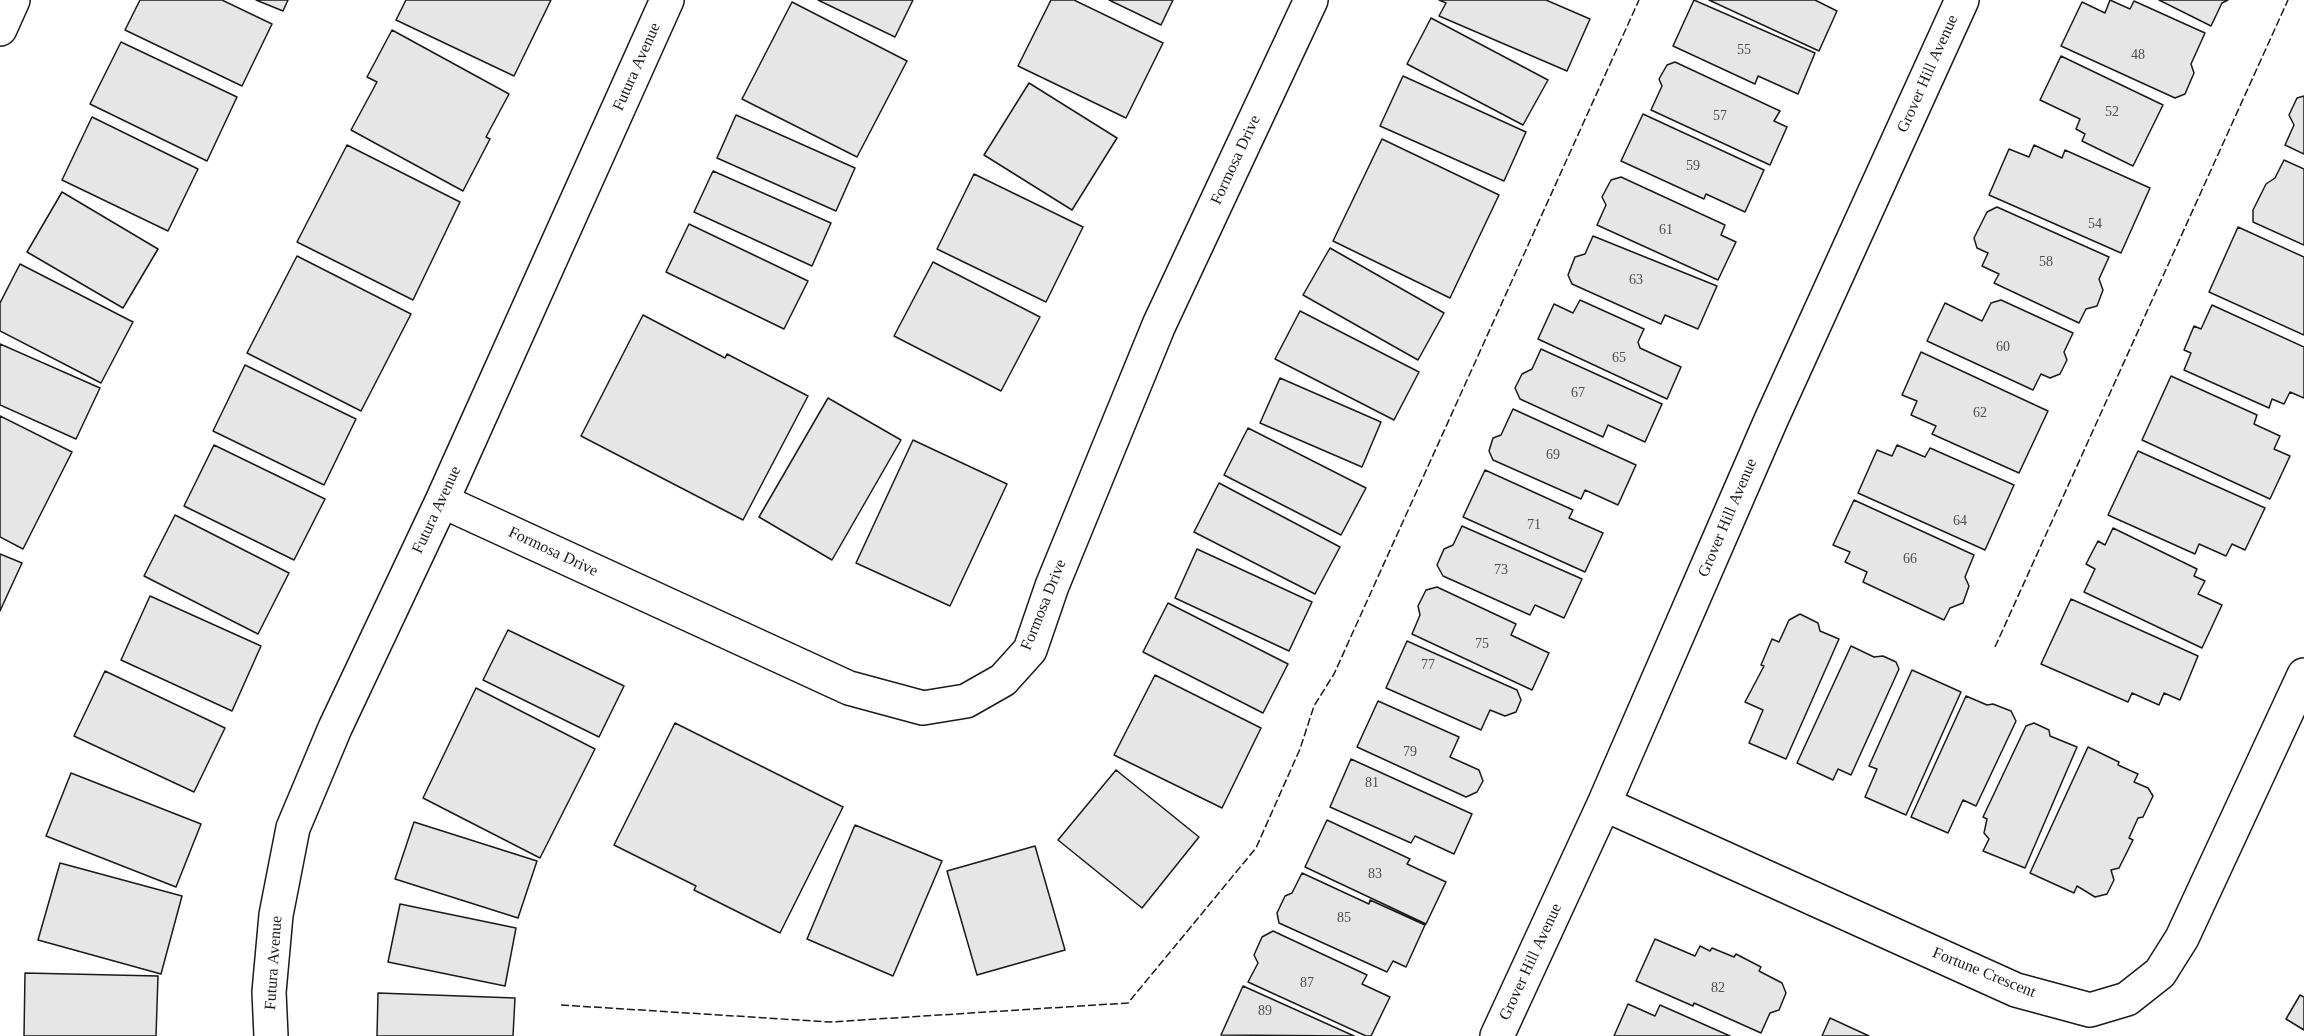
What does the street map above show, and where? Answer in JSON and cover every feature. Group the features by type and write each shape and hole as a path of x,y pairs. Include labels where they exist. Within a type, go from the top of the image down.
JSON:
{"street":[{"path":"0,29 13,0"},
{"name":"Futura Avenue","path":"271,1036 269,992 276,915 293,828 335,728 441,501 667,0"},
{"name":"Formosa Drive","path":"441,501 849,688 922,708 966,701 1003,680 1030,650 1052,586 1159,325 1311,0"},
{"name":"Grover Hill Avenue","path":"1497,1036 1604,804 1776,409 1962,0"},
{"name":"Fortune Crescent","path":"1604,804 2016,990 2090,1010 2127,999 2160,973 2171,956 2213,874 2304,675"}],"building":[{"path":"140,0 222,0 272,24 242,86 125,30"},
{"path":"256,0 288,0 283,11"},
{"path":"406,0 551,0 514,76 396,20"},
{"path":"818,0 913,0 895,37"},
{"path":"1051,0 1074,0 1163,43 1126,118 1018,66"},
{"path":"1109,0 1173,0 1161,25"},
{"path":"1439,0 1546,0 1590,19 1567,71 1439,16 1446,3"},
{"path":"1694,0 1815,53 1798,94 1758,76 1755,84 1673,46"},
{"path":"1709,0 1815,0 1837,11 1819,51"},
{"path":"2110,0 2130,9 2134,1 2205,33 2191,64 2194,73 2185,94 2175,98 2061,46 2082,2 2105,13"},
{"path":"2159,0 2228,0 2222,3 2211,26"},
{"path":"792,2 907,61 857,157 742,99"},
{"path":"1431,18 1548,80 1523,125 1407,64"},
{"path":"392,30 509,94 486,137 490,139 463,191 351,130 377,82 367,77"},
{"path":"121,42 237,97 207,161 90,104"},
{"path":"2061,56 2163,105 2133,166 2082,141 2085,134 2076,129 2080,119 2040,100"},
{"path":"1675,62 1780,111 1774,121 1787,127 1770,165 1651,110 1662,86 1659,79 1667,65"},
{"path":"1403,76 1526,132 1504,181 1380,126"},
{"path":"1029,83 1117,138 1072,210 984,155"},
{"path":"2304,96 2304,154 2285,145 2294,125 2289,115 2297,98"},
{"path":"1643,114 1764,170 1745,212 1706,194 1704,199 1621,161"},
{"path":"736,115 855,168 836,211 717,158"},
{"path":"92,117 198,169 168,231 62,180"},
{"path":"1382,139 1499,195 1450,298 1333,241"},
{"path":"347,145 460,202 413,300 297,242"},
{"path":"2034,145 2062,158 2065,150 2150,188 2121,253 1989,195 2009,149 2029,157"},
{"path":"2284,160 2304,169 2304,245 2253,222 2253,210 2266,184 2275,178"},
{"path":"713,171 831,223 812,266 694,212"},
{"path":"974,174 1083,227 1046,302 937,249"},
{"path":"1621,177 1725,225 1721,235 1736,242 1718,280 1597,225 1606,205 1602,197 1611,180"},
{"path":"62,192 158,249 123,308 27,252"},
{"path":"1997,207 2109,257 2099,279 2103,290 2097,306 2086,309 2079,323 1994,283 1999,274 1982,266 1988,253 1977,248 1974,238 1987,212"},
{"path":"689,224 808,281 784,329 666,272"},
{"path":"2238,227 2304,257 2304,335 2209,292"},
{"path":"1593,236 1717,286 1698,329 1665,315 1661,324 1572,284 1568,275 1575,257 1585,254"},
{"path":"1330,248 1444,313 1418,360 1303,295"},
{"path":"297,256 411,314 361,411 247,353"},
{"path":"933,262 1040,317 1001,391 894,336"},
{"path":"20,264 133,322 101,383 0,331 0,303"},
{"path":"1580,300 1644,329 1638,342 1640,348 1681,367 1667,399 1538,339 1554,304 1573,313"},
{"path":"2001,300 2073,333 2064,352 2067,360 2060,374 2050,378 2041,374 2033,390 1927,341 1945,303 1982,321 1991,303"},
{"path":"2212,305 2304,347 2304,398 2290,392 2284,404 2272,399 2269,408 2184,370 2191,353 2184,350 2194,326 2201,329"},
{"path":"1300,311 1419,372 1394,420 1275,359"},
{"path":"643,315 725,358 727,354 808,396 743,520 581,436"},
{"path":"0,344 100,388 76,439 0,405"},
{"path":"1541,349 1662,404 1645,442 1608,425 1603,437 1520,399 1515,388 1522,374 1532,369"},
{"path":"1921,352 2048,411 2019,473 1932,434 1936,426 1911,415 1917,401 1902,395"},
{"path":"245,365 356,419 324,485 213,431"},
{"path":"2171,376 2257,415 2254,424 2280,436 2274,449 2290,456 2270,499 2142,440"},
{"path":"1280,378 1381,422 1362,467 1260,423"},
{"path":"828,398 901,440 832,560 759,517"},
{"path":"1513,409 1636,465 1618,505 1585,490 1581,499 1493,460 1489,451 1493,438 1501,435"},
{"path":"0,416 72,452 23,549 0,537"},
{"path":"1248,428 1366,488 1341,535 1224,475"},
{"path":"913,440 1007,484 950,606 856,563"},
{"path":"214,445 325,499 294,560 184,506"},
{"path":"1897,445 1925,457 1930,448 2014,485 1985,550 1858,493 1877,450 1892,456"},
{"path":"2138,451 2265,508 2245,550 2232,544 2226,556 2199,544 2195,554 2108,515"},
{"path":"1485,470 1573,510 1569,518 1603,533 1585,572 1463,517"},
{"path":"1219,483 1340,547 1315,594 1194,532"},
{"path":"1854,500 1974,555 1965,577 1969,586 1963,603 1950,608 1944,620 1863,582 1867,572 1845,562 1850,552 1833,545"},
{"path":"175,515 289,573 258,634 144,576"},
{"path":"1462,526 1582,579 1564,618 1535,605 1530,615 1443,576 1437,565 1444,549 1453,545"},
{"path":"2113,528 2197,569 2194,576 2205,581 2198,594 2222,605 2202,648 2084,592 2095,569 2086,564 2098,541 2105,545"},
{"path":"1197,549 1312,602 1289,651 1175,598"},
{"path":"0,554 22,563 0,611"},
{"path":"1437,587 1516,624 1511,635 1549,653 1532,690 1412,634 1420,615 1418,606 1426,590"},
{"path":"150,596 261,646 232,711 121,660"},
{"path":"2071,599 2198,656 2180,700 2164,693 2159,705 2132,693 2128,702 2041,664"},
{"path":"1168,603 1288,664 1263,713 1143,652"},
{"path":"1800,614 1818,623 1820,631 1839,639 1786,759 1749,743 1763,710 1745,702 1764,666 1761,665 1772,639 1779,642 1789,620"},
{"path":"508,630 624,686 599,737 483,680"},
{"path":"1407,641 1517,690 1521,700 1516,712 1505,716 1490,710 1481,730 1386,688"},
{"path":"1851,646 1874,657 1883,656 1896,662 1899,669 1851,775 1838,769 1833,780 1797,763"},
{"path":"1912,670 1961,692 1906,815 1865,797 1877,769 1869,766"},
{"path":"105,671 225,728 194,792 74,736"},
{"path":"1155,675 1261,728 1222,808 1114,755"},
{"path":"476,688 595,749 540,858 423,798"},
{"path":"1966,696 1987,705 1993,704 2011,711 2016,721 1976,806 1963,800 1948,833 1911,817"},
{"path":"1378,701 1459,737 1450,757 1479,770 1483,781 1477,792 1466,797 1357,747"},
{"path":"675,723 843,807 780,933 694,890 696,886 614,845"},
{"path":"2034,723 2049,730 2050,736 2077,747 2025,868 1983,851 1989,839 1984,833 1987,819 1983,817 2026,726"},
{"path":"2088,747 2138,774 2134,782 2148,788 2153,796 2143,817 2138,818 2129,838 2133,840 2119,868 2111,870 2114,880 2107,894 2095,897 2077,886 2074,893 2030,873"},
{"path":"1351,759 1472,814 1454,854 1415,836 1411,843 1330,807"},
{"path":"1116,770 1199,837 1142,908 1058,840"},
{"path":"71,773 201,824 176,887 46,836"},
{"path":"1327,820 1410,859 1407,864 1446,882 1426,924 1305,867"},
{"path":"414,822 537,861 518,918 395,879"},
{"path":"855,825 942,861 893,976 807,939"},
{"path":"1035,846 1065,950 977,975 947,871"},
{"path":"60,863 182,896 161,974 38,940"},
{"path":"1302,873 1369,904 1370,900 1425,925 1406,967 1393,961 1387,972 1279,923 1277,913 1285,896 1292,893"},
{"path":"400,904 516,928 505,986 388,962"},
{"path":"1273,931 1367,975 1362,984 1390,997 1371,1036 1366,1036 1248,982 1258,963 1254,955 1262,937"},
{"path":"1655,939 1695,956 1700,946 1710,951 1712,948 1734,957 1736,954 1761,967 1759,971 1782,983 1786,993 1779,1010 1770,1013 1761,1033 1694,1003 1693,1006 1636,981"},
{"path":"25,973 158,976 156,1036 24,1036"},
{"path":"1243,986 1354,1036 1221,1035"},
{"path":"378,993 515,998 513,1036 377,1036"},
{"path":"2300,995 2304,997 2304,1030 2286,1019"},
{"path":"1628,1004 1655,1016 1660,1005 1730,1036 1614,1036"},
{"path":"1830,1018 1869,1036 1822,1036"}],"fence":[{"path":"561,1005 830,1022 1128,1003 1256,848 1300,749 1314,706 1334,674 1639,0"},
{"path":"1995,647 2288,0"}]}
